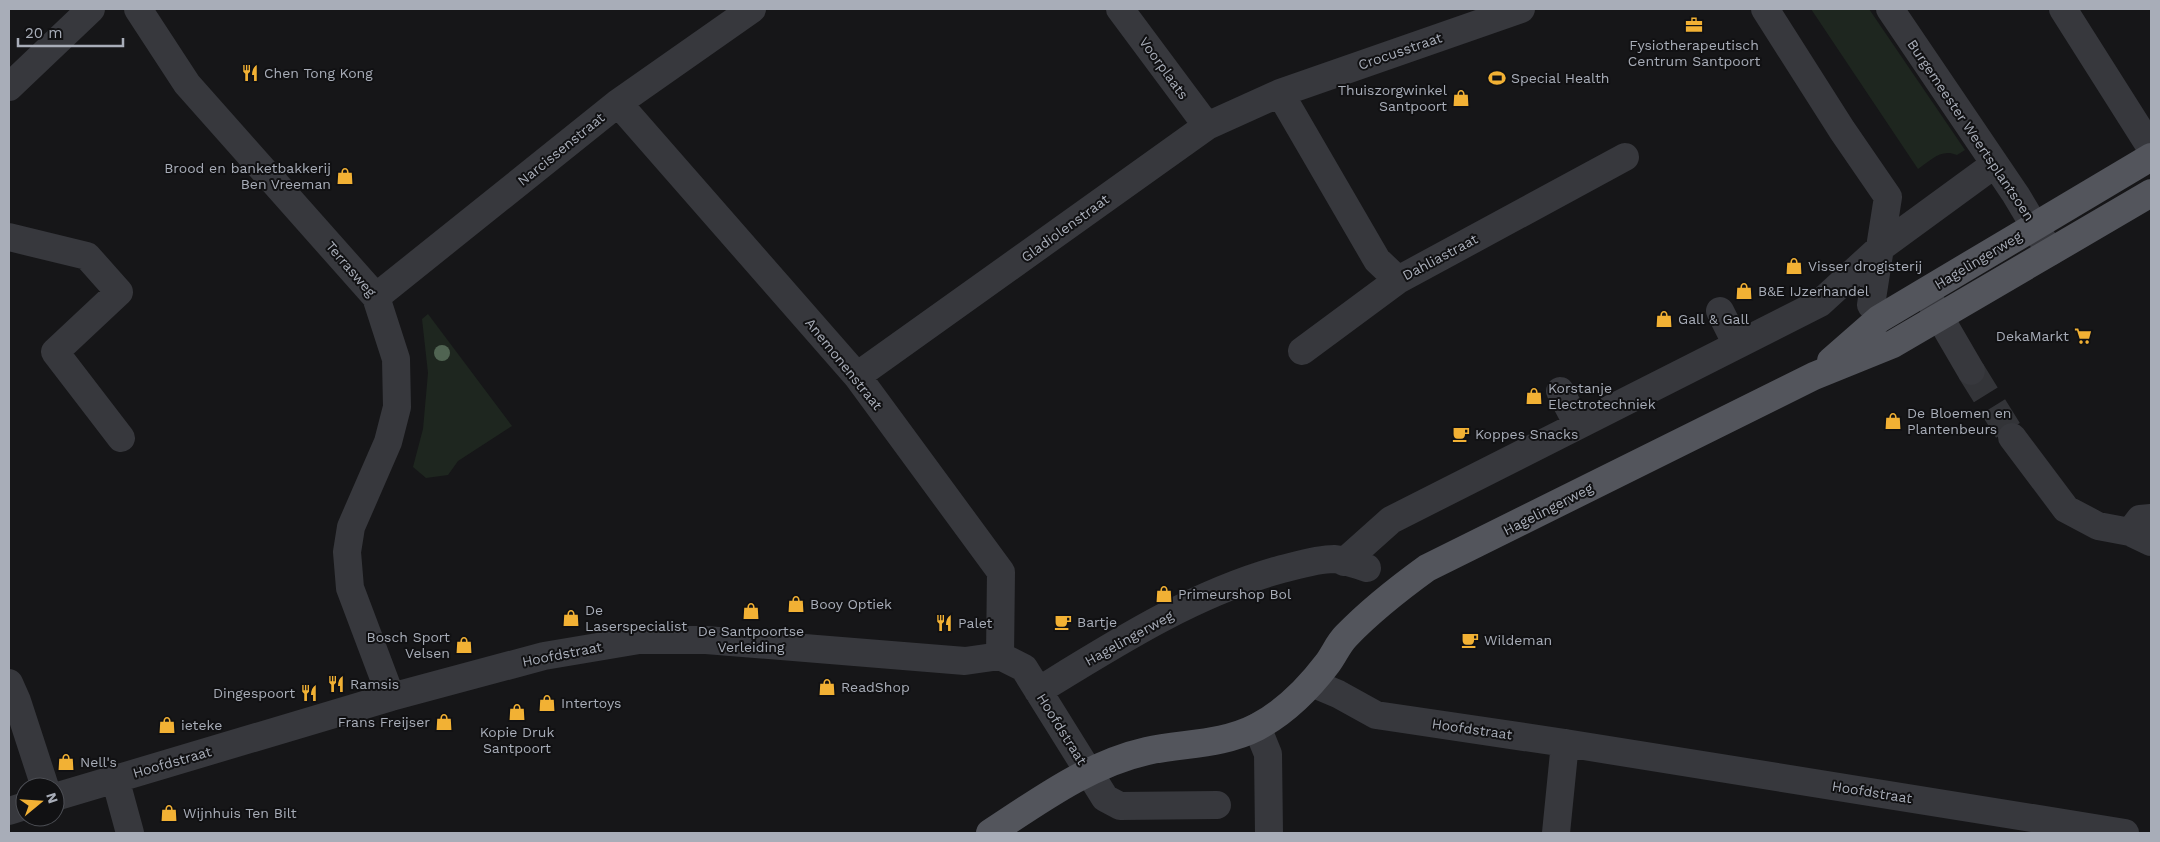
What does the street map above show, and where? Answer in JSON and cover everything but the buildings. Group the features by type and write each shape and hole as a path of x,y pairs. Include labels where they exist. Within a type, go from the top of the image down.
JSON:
{"main road":[{"name":"Hagelingerweg","path":"1814,376 1879,319 2151,157"},
{"name":"Hagelingerweg","path":"1312,683 1344,637 1389,595 1427,568 1814,376 1894,344 2151,193"},
{"name":"Hoofdstraat","path":"1089,772 1105,764 1147,751 1202,744 1230,738 1257,727 1286,709 1312,683"},
{"path":"990,833 1089,772"}],"street":[{"path":"9,87 92,9"},
{"name":"Terrasweg","path":"138,9 186,84 376,297 396,359 397,407 388,442 351,527 347,552 350,588 391,697"},
{"name":"Narcissenstraat","path":"376,297 618,103 752,9"},
{"name":"Voorplaats","path":"1120,9 1207,126"},
{"name":"Crocusstraat","path":"1280,93 1521,9"},
{"path":"1765,9 1842,130 1888,197 1871,305"},
{"name":"Burgemeester Weertsplantsoen","path":"1890,9 1995,164 2050,252"},
{"path":"2063,9 2151,148"},
{"name":"Gladiolenstraat","path":"858,376 1207,126 1280,93"},
{"name":"Dahliastraat","path":"1280,93 1377,260 1398,280 1625,157"},
{"name":"Anemonenstraat","path":"618,103 858,376 1000,572 1000,656"},
{"path":"1560,391 1578,425 1820,303 1880,248 1995,164"},
{"path":"9,238 87,256 119,292 55,352 121,438"},
{"path":"1302,351 1398,280"},
{"path":"1925,292 1971,371"},
{"path":"1720,311 1737,345"},
{"name":"Hagelingerweg","path":"1038,690 1154,622 1212,594 1257,576 1294,566 1334,559 1356,565 1391,520 1578,425"},
{"path":"2012,436 2066,509 2098,526 2144,531"},
{"name":"Hoofdstraat","path":"65,795 115,778 391,697 544,656 640,640 706,640 965,661 1000,656 1024,668 1089,772"},
{"path":"9,683 17,701 42,777"},
{"name":"Hoofdstraat","path":"1312,683 1338,694 1376,715 1565,743 2125,833"},
{"path":"1257,727 1268,754 1269,833"},
{"path":"1556,833 1565,743"},
{"path":"1089,772 1105,798 1120,806 1217,805"},
{"path":"115,778 130,833"}],"shaded area":[{"path":"1811,9 1869,9 1965,150 1957,155 1951,153 1941,154 1918,169"},
{"path":"428,314 512,426 458,461 448,475 426,478 413,467 423,429 428,373 422,319"}],"tunnel":[{"path":"1971,371 2012,437"}],"place":[{"name":"Fysiotherapeutisch Centrum Santpoort","path":"1694,25"},
{"name":"Chen Tong Kong","path":"250,73"},
{"name":"Special Health","path":"1497,78"},
{"name":"Thuiszorgwinkel Santpoort","path":"1461,98"},
{"name":"Brood en banketbakkerij Ben Vreeman","path":"345,176"},
{"name":"Visser drogisterij","path":"1794,266"},
{"name":"B&E IJzerhandel","path":"1744,291"},
{"name":"Gall & Gall","path":"1664,319"},
{"name":"DekaMarkt","path":"2083,336"},
{"name":"Korstanje Electrotechniek","path":"1534,396"},
{"name":"De Bloemen en Plantenbeurs","path":"1893,421"},
{"name":"Koppes Snacks","path":"1461,434"},
{"name":"Primeurshop Bol","path":"1164,594"},
{"name":"Booy Optiek","path":"796,604"},
{"name":"De Santpoortse Verleiding","path":"751,611"},
{"name":"De Laserspecialist","path":"571,618"},
{"name":"Bartje","path":"1063,622"},
{"name":"Palet","path":"944,623"},
{"name":"Wildeman","path":"1470,640"},
{"name":"Bosch Sport Velsen","path":"464,645"},
{"name":"Ramsis","path":"336,684"},
{"name":"ReadShop","path":"827,687"},
{"name":"Dingespoort","path":"309,693"},
{"name":"Intertoys","path":"547,703"},
{"name":"Kopie Druk Santpoort","path":"517,712"},
{"name":"Frans Freijser","path":"444,722"},
{"name":"ieteke","path":"167,725"},
{"name":"Nell's","path":"66,762"},
{"name":"Wijnhuis Ten Bilt","path":"169,813"}]}
